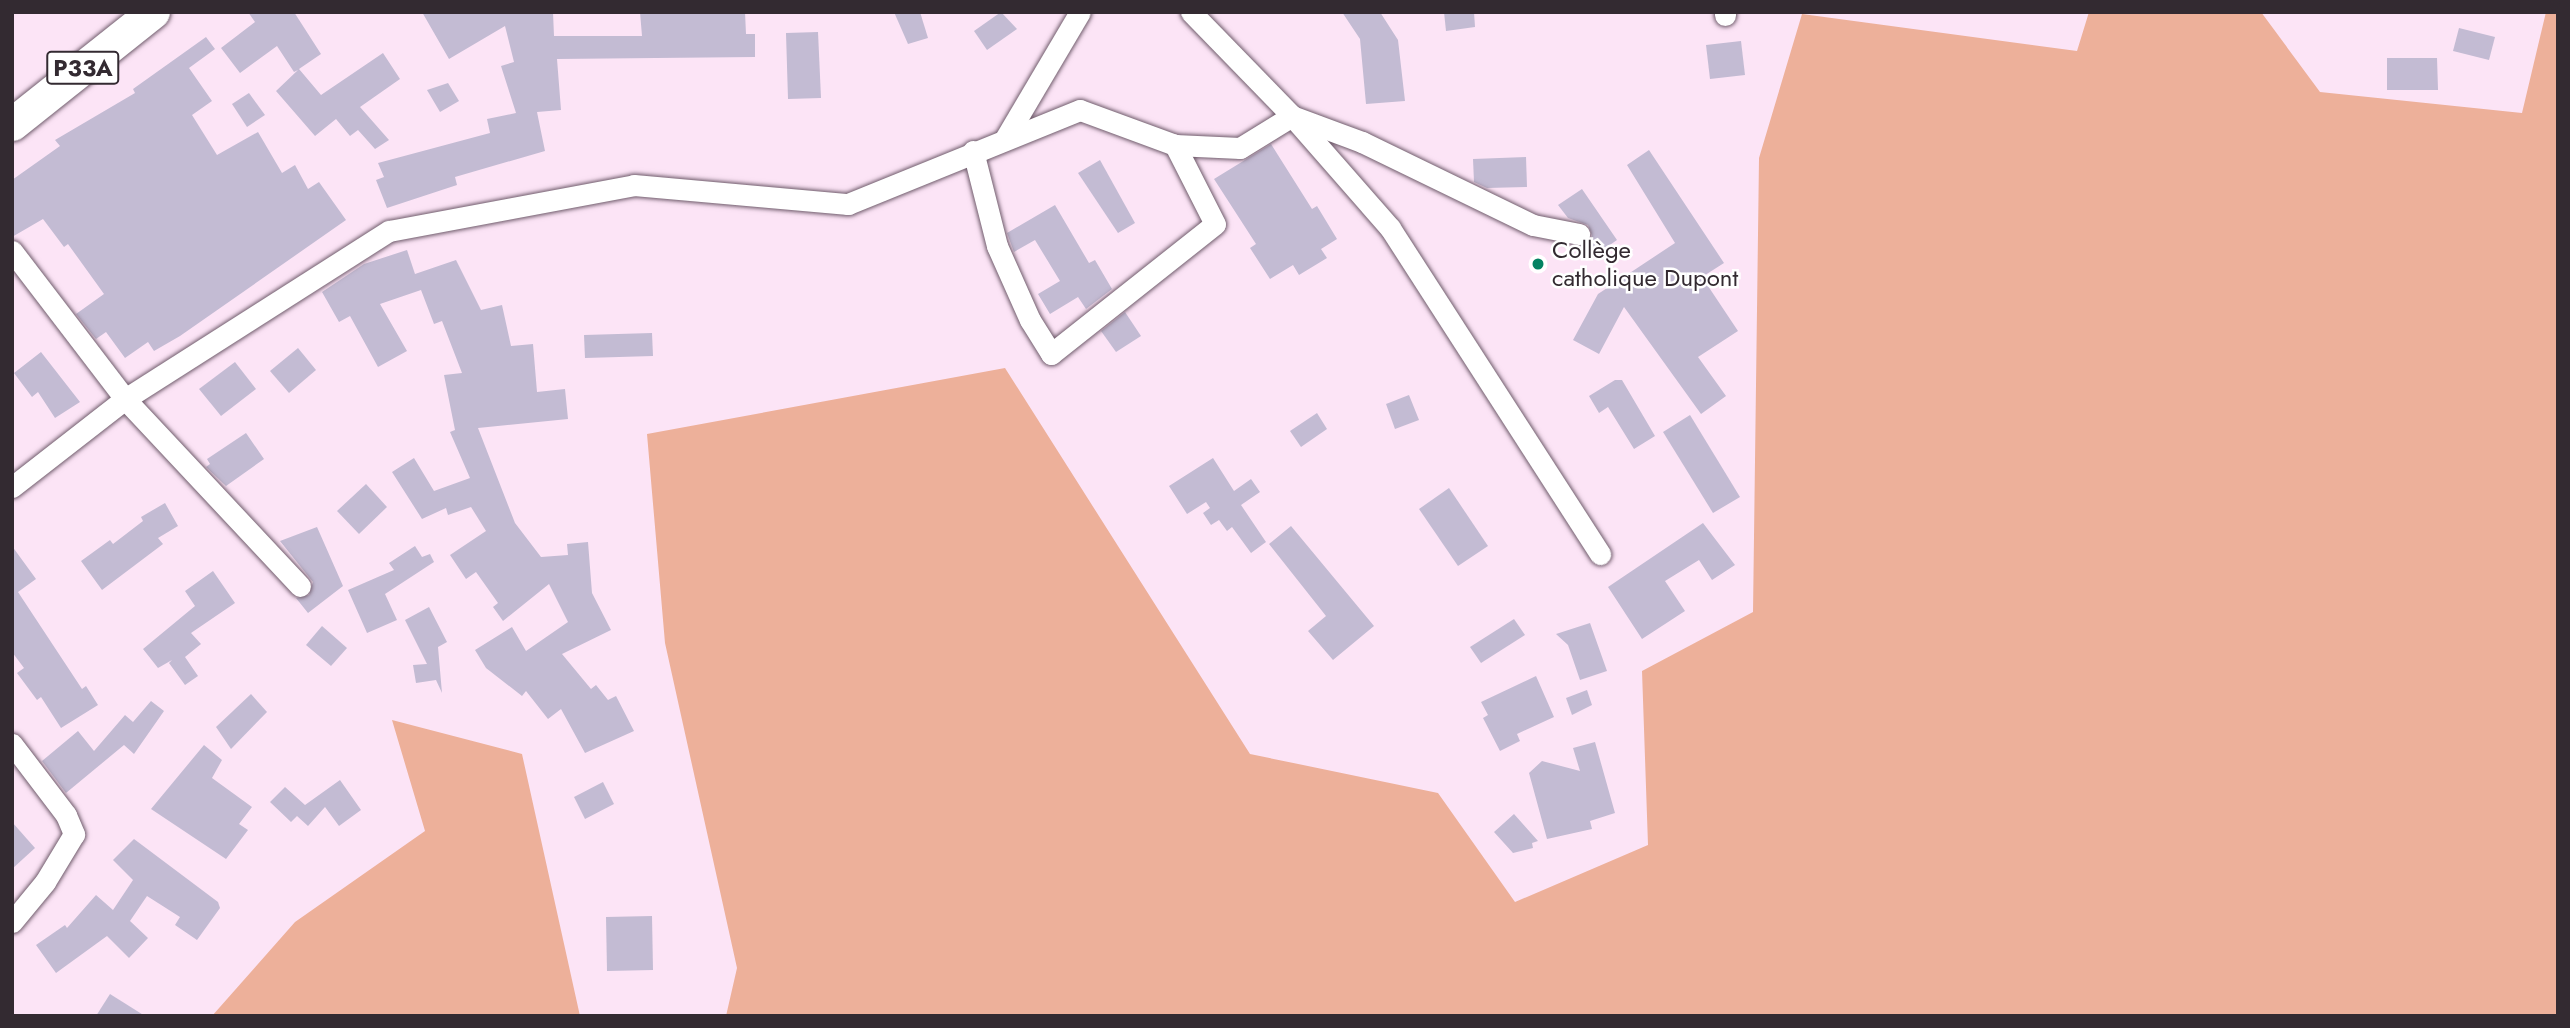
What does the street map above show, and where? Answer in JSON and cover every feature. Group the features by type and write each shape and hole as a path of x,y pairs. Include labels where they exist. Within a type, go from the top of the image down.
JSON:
{"main road":[{"name":"P33A","path":"12,124 153,12"}],"street":[{"path":"1006,137 1080,12"},
{"path":"1191,12 1292,116 1390,228 1600,554"},
{"path":"12,487 125,399 389,231 634,186 848,204 1006,137 1080,110 1175,145 1240,148 1292,116"},
{"path":"1292,116 1362,142 1534,225 1578,234"},
{"path":"973,151 997,246 1030,320 1051,354 1215,224 1175,145"},
{"path":"12,251 125,399 300,586"},
{"path":"12,744 66,815 74,834 46,882 12,922"}],"shaded area":[{"path":"2089,12 2261,12 2320,92 2522,113 2546,12 2558,12 2558,1016 726,1016 737,968 665,643 647,434 1005,368 1250,754 1438,793 1515,902 1648,845 1642,671 1753,612 1759,158 1802,14 2077,51"},
{"path":"392,720 522,754 580,1016 212,1016 295,922 425,831"}],"building":[{"path":"248,12 294,12 321,54 299,69 321,95 383,53 400,79 360,107 389,140 375,149 358,130 350,136 336,119 315,136 276,91 298,70 294,72 277,46 240,73 221,48 255,22"},
{"path":"422,12 553,12 554,36 642,36 640,12 745,12 746,34 755,34 755,57 557,59 561,110 537,112 545,151 455,177 457,185 387,208 376,180 384,177 378,163 490,133 487,119 516,113 501,66 514,62 505,26 449,59"},
{"path":"894,12 920,12 928,38 908,44"},
{"path":"1001,12 1017,29 987,50 974,31"},
{"path":"1342,12 1380,12 1398,40 1405,101 1366,104 1360,39"},
{"path":"1444,12 1474,12 1475,27 1446,31"},
{"path":"2459,28 2495,37 2489,60 2453,51"},
{"path":"818,32 821,98 788,99 786,33"},
{"path":"206,37 215,49 189,68 212,101 192,115 217,155 258,132 282,173 295,165 308,189 319,182 346,220 180,336 154,351 148,342 125,358 106,332 96,339 76,314 104,294 68,244 64,247 43,219 12,237 12,180 60,146 55,140 135,93 133,89"},
{"path":"1741,41 1745,75 1710,79 1706,45"},
{"path":"2387,58 2437,58 2438,90 2387,90"},
{"path":"448,83 459,101 440,112 427,90"},
{"path":"249,93 265,115 247,127 232,104"},
{"path":"1271,144 1312,209 1317,206 1337,239 1321,249 1327,258 1299,275 1293,265 1270,279 1250,248 1256,244 1214,179"},
{"path":"1649,150 1724,263 1702,277 1738,331 1698,357 1726,396 1701,414 1624,307 1599,354 1573,340 1598,294 1675,243 1627,165"},
{"path":"1526,157 1527,187 1487,188 1474,182 1473,159"},
{"path":"1100,160 1135,223 1118,233 1078,173"},
{"path":"1582,189 1617,240 1594,256 1586,245 1592,236 1588,225 1568,218 1558,205"},
{"path":"1055,205 1089,263 1095,260 1112,289 1086,309 1078,297 1050,314 1038,294 1060,281 1035,240 1014,252 1007,233"},
{"path":"407,250 415,274 456,260 481,310 502,305 511,346 533,344 537,392 565,389 568,419 478,428 515,523 541,557 568,555 567,544 588,542 592,593 611,630 562,654 591,689 596,685 608,700 616,696 634,731 585,753 561,709 548,719 526,691 522,696 486,668 475,650 512,627 526,651 568,622 549,584 503,621 493,607 498,603 476,572 466,579 450,555 486,531 471,507 448,515 446,508 422,519 392,472 414,458 434,491 470,478 450,432 455,430 444,375 462,373 442,321 434,324 421,290 380,304 407,351 378,367 350,316 339,322 322,292 364,264"},
{"path":"1125,312 1141,336 1116,352 1101,331"},
{"path":"652,333 653,356 585,358 584,335"},
{"path":"298,348 316,370 289,393 270,371"},
{"path":"41,352 80,402 55,418 38,392 32,397 14,373"},
{"path":"235,362 256,389 221,416 199,389"},
{"path":"1615,380 1622,380 1655,436 1634,449 1608,407 1599,413 1589,396"},
{"path":"1409,395 1419,420 1395,429 1386,404"},
{"path":"1317,413 1327,429 1301,447 1290,431"},
{"path":"1690,415 1740,497 1713,513 1663,432"},
{"path":"246,433 264,459 226,486 206,467 210,464 207,459"},
{"path":"1213,458 1234,491 1251,479 1260,492 1241,505 1266,542 1251,553 1232,527 1227,531 1219,520 1211,525 1203,513 1210,508 1206,502 1187,514 1169,486"},
{"path":"366,484 387,507 359,534 337,511"},
{"path":"1449,488 1488,546 1458,566 1419,509"},
{"path":"165,503 178,526 158,538 163,544 102,590 81,561 110,540 113,544 143,521 141,517"},
{"path":"1703,523 1735,565 1712,580 1699,560 1665,581 1685,611 1642,639 1608,587"},
{"path":"1291,526 1374,626 1333,660 1308,631 1326,616 1269,544"},
{"path":"317,527 343,586 308,613 296,598 309,595 313,582 280,541"},
{"path":"12,546 36,579 18,592 82,689 86,686 98,705 61,728 41,697 37,700 17,673 24,668 12,652"},
{"path":"415,546 422,557 430,554 434,562 385,594 397,620 367,633 348,590 394,570 389,563"},
{"path":"213,571 235,603 191,633 201,644 185,657 198,676 185,685 169,663 172,660 158,668 143,649 195,606 185,591"},
{"path":"429,607 447,642 438,647 442,693 436,680 416,683 413,665 427,664 405,620"},
{"path":"1514,619 1525,635 1481,663 1470,647"},
{"path":"1590,623 1607,671 1580,680 1568,645 1556,634"},
{"path":"322,626 347,648 331,666 306,645"},
{"path":"1536,676 1554,717 1517,734 1520,741 1500,751 1483,718 1488,715 1481,702"},
{"path":"1587,690 1592,705 1572,715 1566,698"},
{"path":"251,694 267,712 231,749 216,727"},
{"path":"151,701 164,711 134,754 124,745 66,793 42,761 78,731 94,751 125,715 133,722"},
{"path":"1595,742 1615,813 1590,821 1592,829 1547,839 1529,773 1542,761 1580,771 1573,748"},
{"path":"204,745 222,760 212,778 252,807 239,824 248,830 226,859 151,809"},
{"path":"340,780 361,810 339,826 325,807 308,826 297,816 291,822 270,802 285,787 305,805"},
{"path":"603,782 614,804 585,819 574,797"},
{"path":"1514,814 1538,841 1532,843 1533,848 1513,853 1494,832"},
{"path":"12,822 35,848 12,869"},
{"path":"134,839 218,902 220,908 197,940 175,925 180,917 147,896 130,921 148,938 129,958 107,936 56,973 36,945 65,925 67,928 96,895 113,910 133,880 113,860"},
{"path":"652,916 653,970 607,971 606,917"},
{"path":"110,994 145,1016 96,1016"}],"place":[{"name":"Collège catholique Dupont","path":"1538,264"}]}
